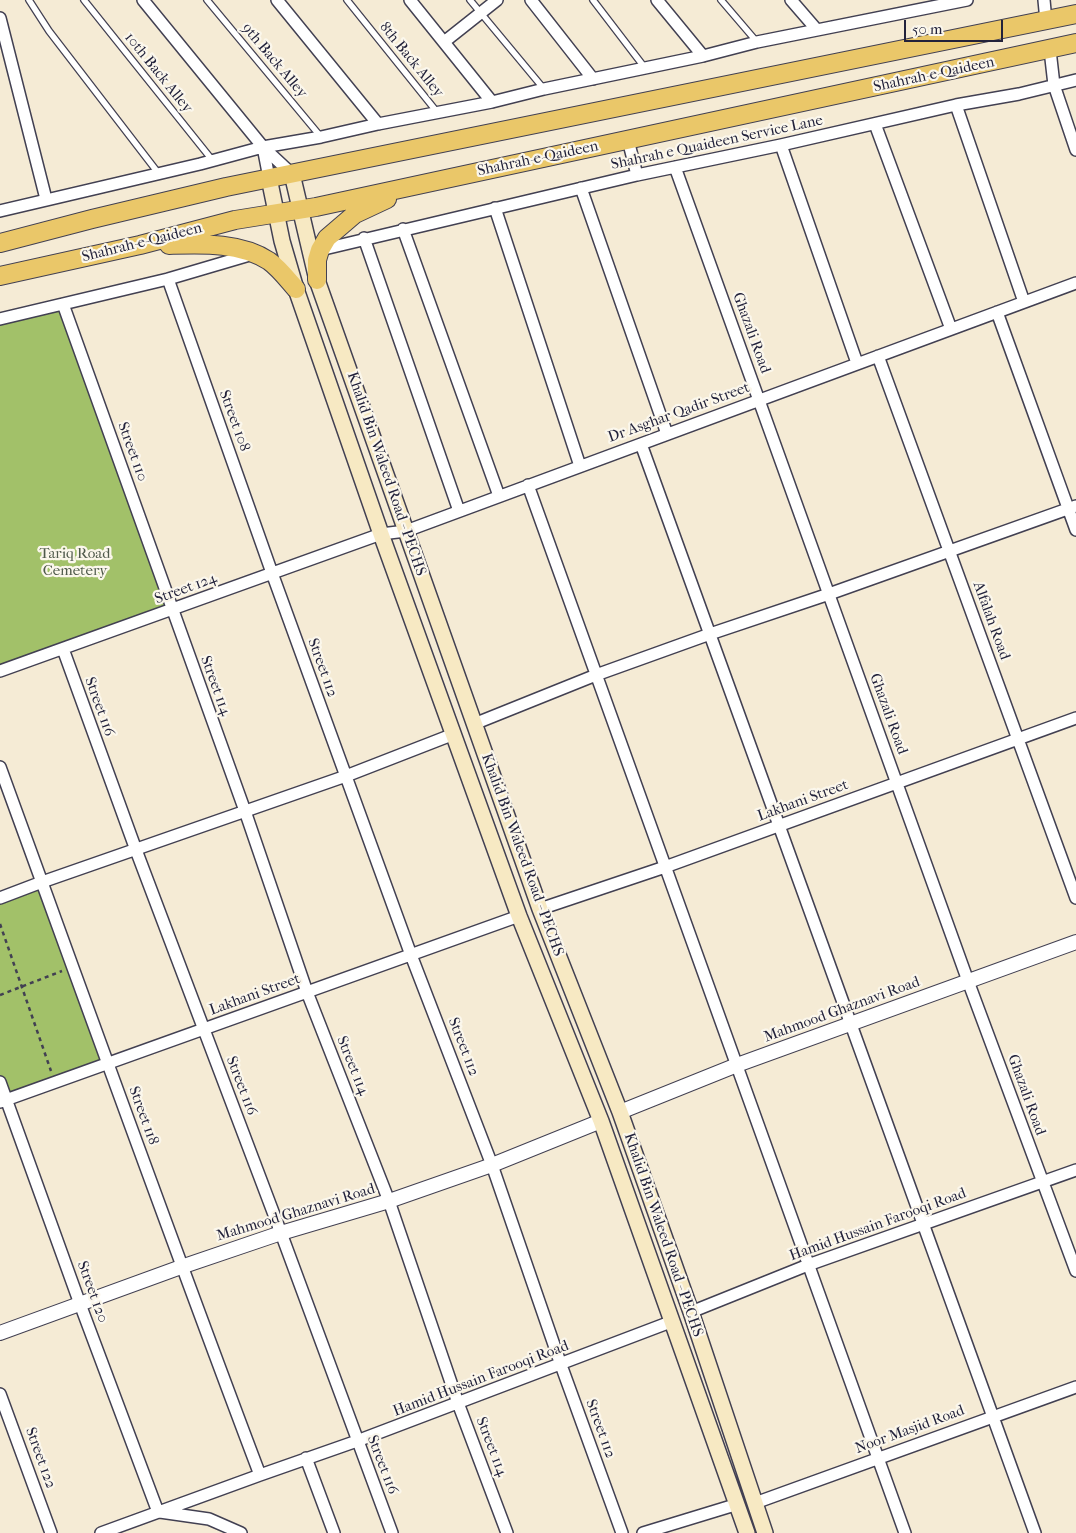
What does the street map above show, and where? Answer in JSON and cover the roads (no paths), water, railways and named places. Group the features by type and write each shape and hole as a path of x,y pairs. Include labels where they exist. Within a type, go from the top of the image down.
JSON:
{"main road":[{"name":"Shahrah-e-Qaideen","path":"0,243 226,187 1076,14"},
{"name":"Shahrah-e-Qaideen","path":"0,276 140,245 236,220 300,210 1076,44"},
{"path":"317,280 317,260 320,250 327,238 355,214 400,193 471,173"},
{"name":"Khalid Bin Waleed Road - PECHS","path":"292,174 317,280 540,909 620,1112 691,1312 765,1533"},
{"name":"Khalid Bin Waleed Road - PECHS","path":"269,178 276,215 296,289 382,534 519,916 601,1121 747,1533"},
{"path":"140,245 220,245 238,248 270,261 296,289"}],"street":[{"path":"143,0 264,147 292,174"},
{"path":"277,0 378,124"},
{"path":"410,0 492,102"},
{"path":"444,42 497,0"},
{"path":"532,0 593,79"},
{"path":"657,0 703,56"},
{"path":"791,0 817,30"},
{"path":"0,210 213,161 264,147 492,102 544,89 703,56 757,42 967,0"},
{"path":"1044,0 1046,21"},
{"path":"0,18 46,199"},
{"path":"1050,50 1054,85 1076,150"},
{"name":"Shahrah e Quaideen Service Lane","path":"320,250 364,238 637,175 781,145 956,105 1019,94 1076,80"},
{"path":"956,105 1024,302"},
{"path":"875,124 951,329"},
{"path":"628,140 637,175"},
{"path":"781,145 857,363"},
{"path":"264,147 269,178"},
{"name":"Ghazali Road","path":"675,167 968,981 1076,1271"},
{"path":"581,188 667,434"},
{"path":"495,208 580,466"},
{"path":"403,229 499,496"},
{"path":"364,238 459,511"},
{"path":"0,319 168,279 255,254"},
{"name":"Street 108","path":"168,279 272,574"},
{"name":"Dr Asghar Qadir Street","path":"382,534 406,530 459,511 1076,283"},
{"name":"Street 110","path":"63,304 172,610"},
{"path":"997,312 1072,507 1076,530"},
{"name":"Alfalah Road","path":"878,356 1076,898"},
{"path":"641,444 1034,1533"},
{"path":"528,485 905,1533"},
{"path":"474,724 596,675 1072,507"},
{"name":"Street 124","path":"0,671 382,534"},
{"name":"Street 112","path":"272,574 411,955 492,1164 561,1365 622,1533"},
{"name":"Street 114","path":"172,610 245,811 307,992 390,1201 458,1403 507,1533"},
{"name":"Street 116","path":"62,649 392,1533"},
{"name":"Lakhani Street","path":"540,909 665,867 1076,718"},
{"path":"0,898 346,776 454,734"},
{"name":"Street 118","path":"0,767 181,1267 260,1475"},
{"name":"Lakhani Street","path":"3,1100 519,916"},
{"name":"Mahmood Ghaznavi Road","path":"620,1112 737,1065 1076,942"},
{"name":"Street 120","path":"0,1082 3,1100 158,1512"},
{"name":"Mahmood Ghaznavi Road","path":"0,1333 281,1233 390,1201 492,1164 601,1121"},
{"name":"Hamid Hussain Farooqi Road","path":"691,1312 808,1265 1076,1170"},
{"name":"Hamid Hussain Farooqi Road","path":"101,1533 357,1441 673,1322"},
{"name":"Noor Masjid Road","path":"755,1503 1076,1387"},
{"name":"Street 122","path":"0,1394 51,1533"},
{"path":"306,1458 334,1533"},
{"path":"643,1533 738,1504"},
{"path":"158,1512 209,1519 241,1533"}],"lane":[{"path":"29,0 49,31 158,174"},
{"name":"10th Back Alley","path":"84,0 213,161"},
{"name":"9th Back Alley","path":"207,0 321,137"},
{"name":"8th Back Alley","path":"347,0 437,112"},
{"path":"470,0 544,89"},
{"path":"593,0 646,68"},
{"path":"721,0 757,42"}],"park label":[{"name":"Tariq Road Cemetery","path":"75,562"}]}
